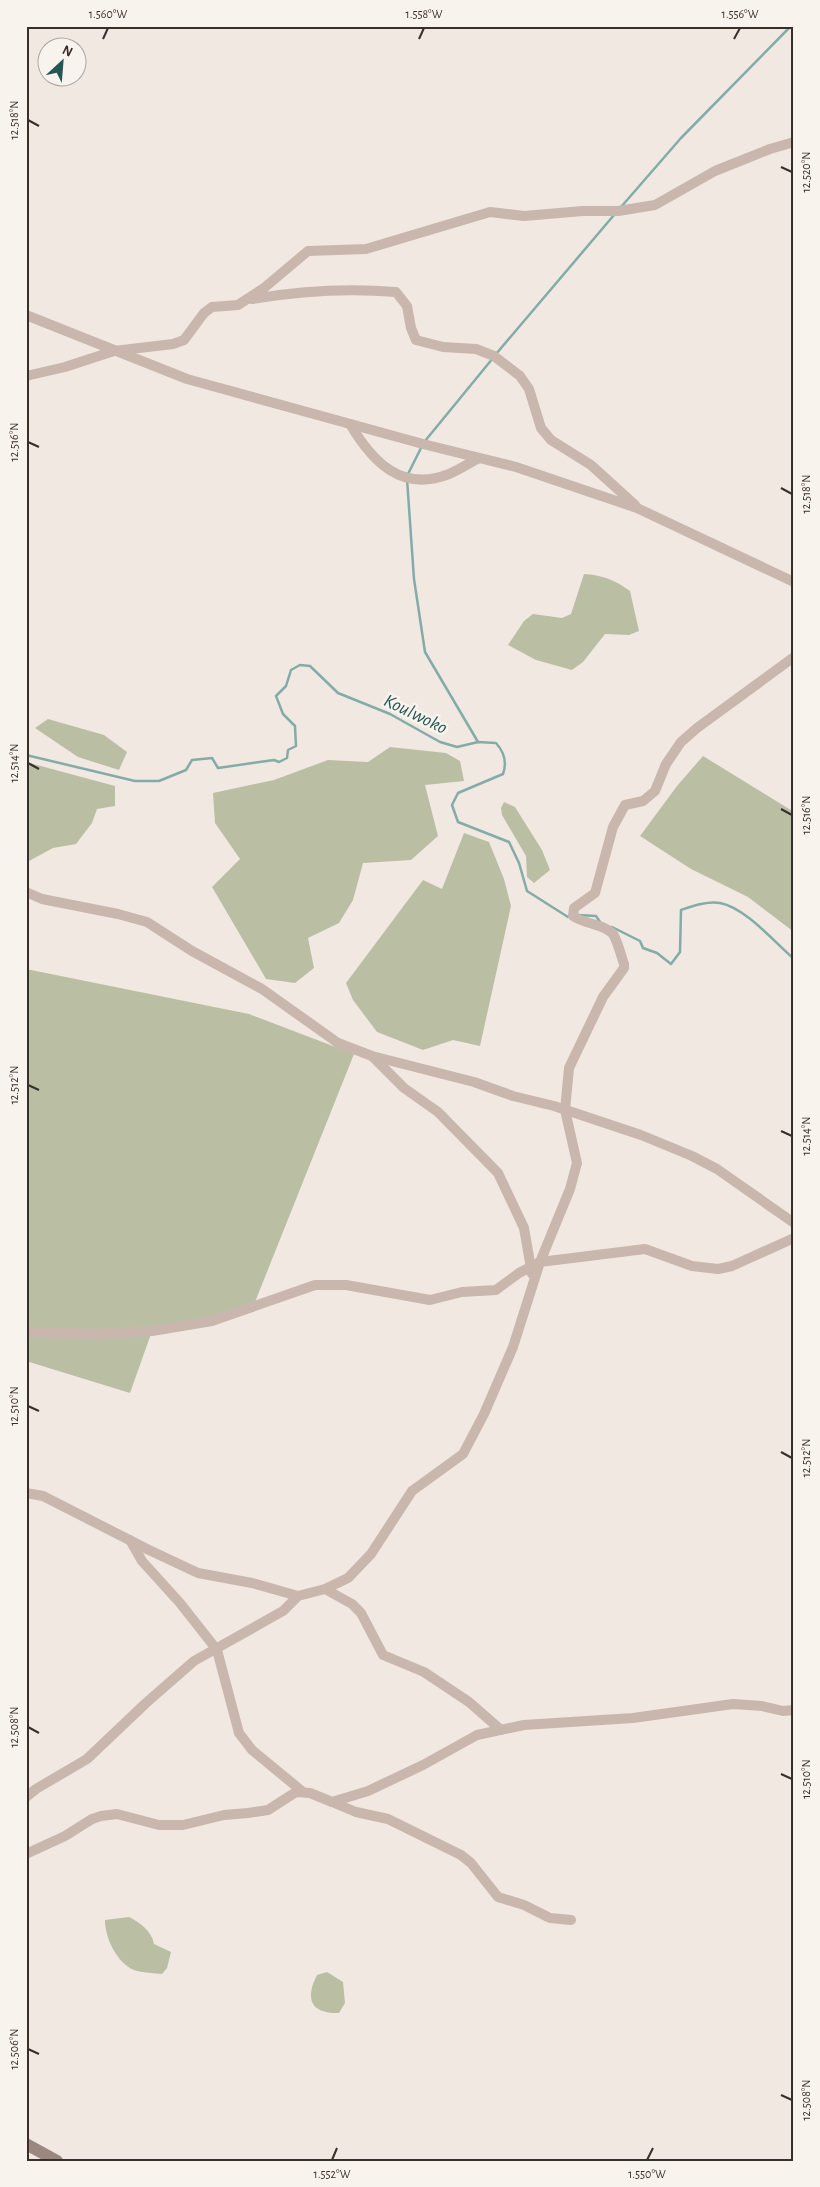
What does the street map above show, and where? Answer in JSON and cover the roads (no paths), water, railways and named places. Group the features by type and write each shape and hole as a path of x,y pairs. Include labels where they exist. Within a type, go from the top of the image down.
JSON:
{"main road":[{"path":"26,2144 57,2161"}],"street":[{"path":"26,376 65,367 114,351 174,344 184,340 204,314 212,307 238,305 264,288 308,250 366,249 490,212 524,216 584,211 618,211 655,205 715,171 770,149 794,142"},
{"path":"247,299 283,293 375,290 396,292 407,306 411,328 416,340 443,347 476,349 494,356 520,376 529,389 541,428 551,440 591,464 637,508"},
{"path":"26,315 187,379 516,467 637,508 794,582"},
{"path":"350,424 362,444 376,461 391,471 406,477 424,480 448,475 479,458"},
{"path":"535,1265 570,1189 577,1162 565,1110 569,1068 603,997 624,964 612,934 606,930 579,921 573,916 574,908 595,894 613,827 625,805 643,801 655,791 666,764 681,742 696,728 794,657"},
{"path":"26,892 42,899 118,914 147,922 192,951 262,989 338,1042 372,1056 474,1082 641,1135 717,1169 794,1223"},
{"path":"26,1797 36,1789 87,1759 194,1661 215,1647 238,1637 283,1610 298,1596 326,1589 348,1578 371,1554 412,1491 455,1462 463,1454 484,1414 513,1347 534,1282 535,1265 524,1228 498,1173 438,1112 404,1088 372,1056"},
{"path":"26,1332 95,1334 152,1331 212,1321 315,1285 346,1285 430,1300 462,1292 496,1290 535,1265 645,1249 692,1266 718,1269 732,1266 794,1238"},
{"path":"26,1493 44,1496 198,1572 252,1583 298,1596"},
{"path":"130,1540 142,1561 180,1603 215,1647 239,1734 252,1750 303,1792 356,1812 388,1819 461,1856 471,1863 498,1897 524,1905 550,1918 571,1920"},
{"path":"326,1589 352,1604 361,1613 383,1654 424,1672 469,1702 501,1730"},
{"path":"332,1802 368,1791 422,1766 477,1736 501,1730 573,1720 633,1718 733,1704 762,1706 783,1711 794,1710"},
{"path":"26,1854 65,1836 92,1819 102,1816 117,1814 159,1825 183,1825 224,1815 248,1814 268,1810 290,1794 303,1792"}],"waterway":[{"path":"621,207 681,138 791,26"},
{"path":"496,354 614,215"},
{"path":"425,441 493,358"},
{"path":"408,474 421,448"},
{"path":"407,479 414,579 425,652 478,742"},
{"name":"Koulwoko","path":"26,755 135,781 159,781 186,770 192,760 212,758 218,768 274,760 279,762 287,758 288,750 296,746 295,726 283,714 276,696 286,686 291,670 300,665 310,666 338,693 390,714 440,742 457,747 478,742 496,743 504,758 503,774 458,793 452,805 458,822 509,842 519,863 527,891 568,917 570,916"},
{"name":"Koulwoko","path":"612,927 640,941 643,948 657,953 671,964 680,952 681,910 705,903 720,903 730,906 750,918 794,959"},
{"name":"Koulwoko","path":"578,915 596,916 600,922"}]}
